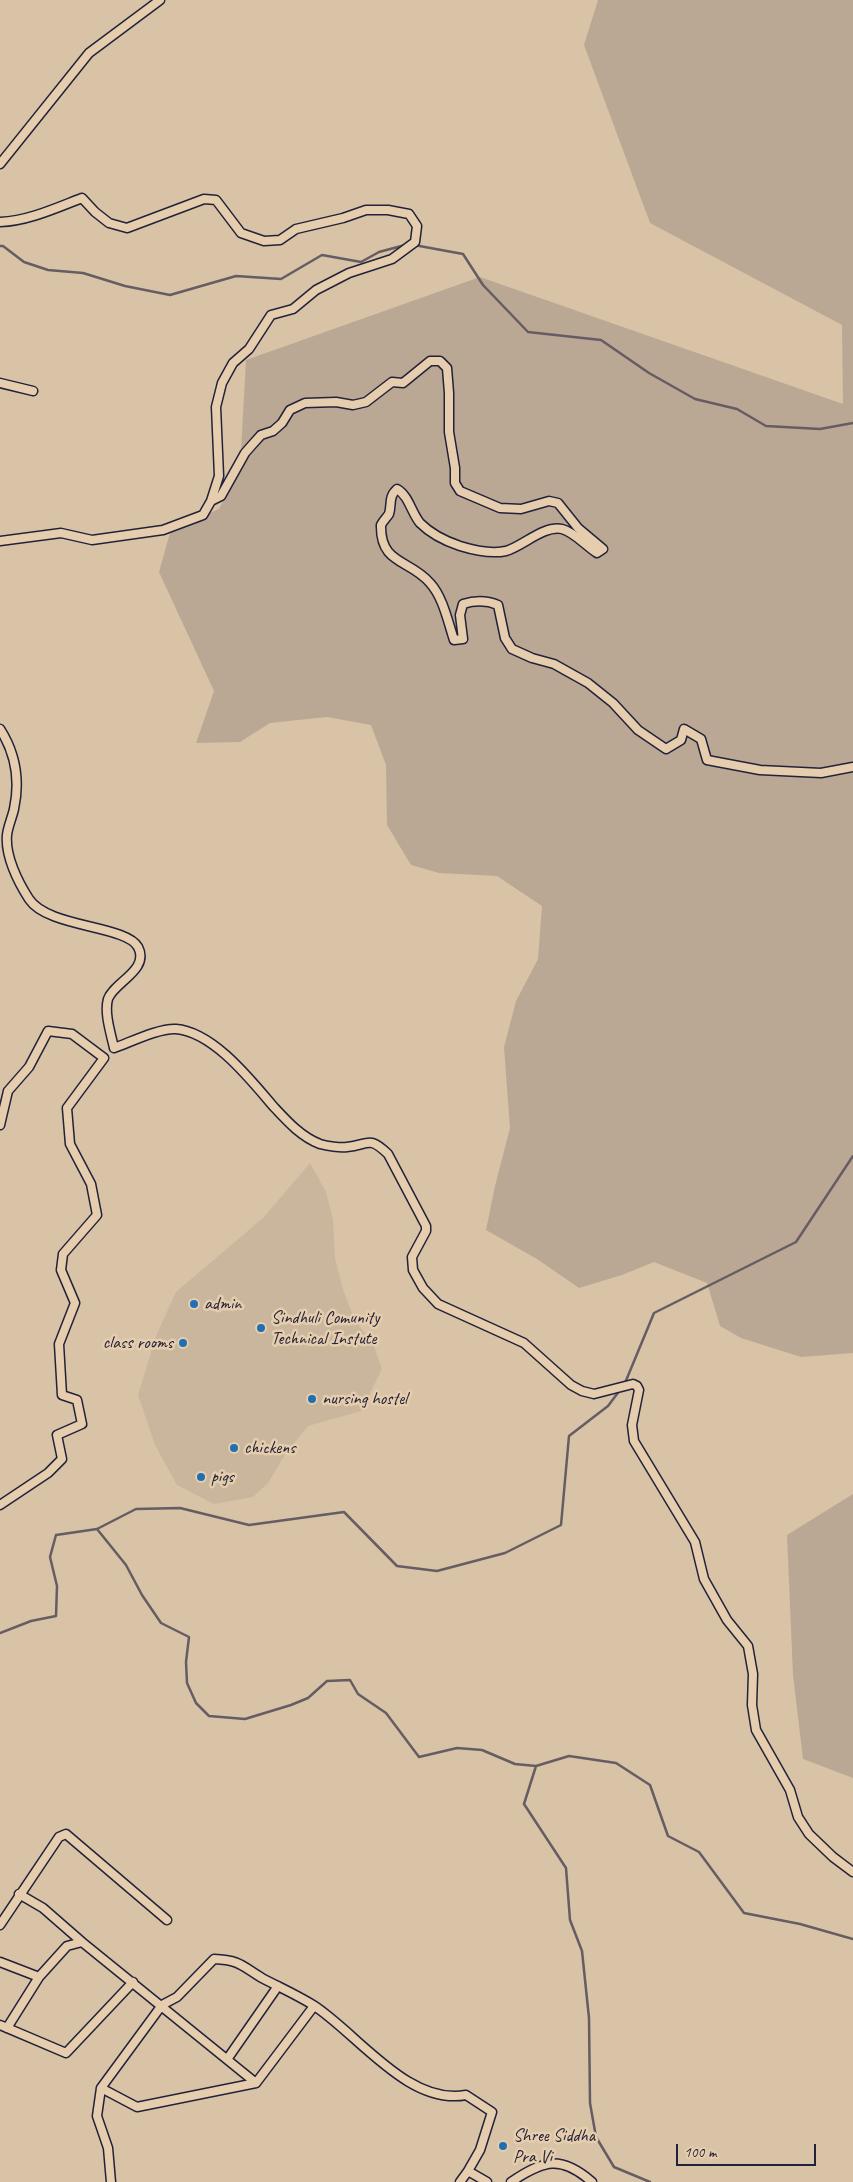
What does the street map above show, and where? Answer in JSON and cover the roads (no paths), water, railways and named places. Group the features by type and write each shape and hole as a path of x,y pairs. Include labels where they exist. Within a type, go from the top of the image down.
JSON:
{"street":[{"path":"0,164 89,53 160,0"},
{"path":"0,222 10,222 34,215 82,198 109,223 127,228 204,199 216,200 221,210 241,233 264,241 280,240 296,228 343,218 366,210 388,210 408,214 417,226 415,242 392,259 349,273 316,290 293,309 271,315 249,349 233,363 222,383 216,407 219,476 211,501 202,515 163,530 92,540 61,533 0,541"},
{"path":"211,501 221,496 245,453 261,435 273,431 282,423 290,410 305,402 336,402 353,405 366,402 392,382 403,382 430,361 440,361 446,368 450,393 448,432 455,468 455,483 460,491 500,508 521,509 549,501 558,503 578,528 603,548 597,553 562,529 550,528 525,543 504,551 479,551 460,546 437,537 420,522 404,493 396,489 392,493 389,513 381,525 382,546 430,582 442,606 454,640 463,639 460,615 463,604 472,601 487,601 498,605 505,638 512,649 532,658 554,664 588,683 613,703 638,730 666,749 681,740 684,729 702,739 707,760 760,770 821,773 853,766"},
{"path":"0,383 33,391"},
{"path":"0,729 8,742 17,775 14,807 3,834 17,878 31,901 50,915 115,934 132,941 138,948 140,959 136,970 114,989 108,1001 108,1015 114,1048"},
{"path":"0,1505 48,1473 62,1459 57,1435 82,1424 77,1400 62,1395 59,1344 75,1303 61,1270 63,1254 97,1215 91,1184 70,1144 67,1108 104,1058 114,1048 151,1034 174,1029 191,1032 216,1046 291,1126 320,1144 347,1147 370,1142 379,1146 388,1154 426,1226 426,1231 412,1257 413,1270 423,1288 438,1304 524,1342 571,1385 582,1391 594,1394 633,1384 637,1386 639,1390 632,1425 634,1441 695,1542 704,1579 728,1620 748,1646 753,1674 752,1705 756,1730 790,1790 798,1817 809,1834 833,1857 853,1872"},
{"path":"0,1125 8,1091 29,1067 48,1031 72,1034 104,1058"},
{"path":"0,1925 59,1837 66,1834 167,1920"},
{"path":"19,1894 43,1908 82,1942 228,2058 256,2083"},
{"path":"82,1942 67,1946 39,1978 4,2026 66,2053 133,1982"},
{"path":"111,2182 108,2148 97,2116 101,2088 162,2005 177,1997 214,1959 228,1959 240,1963 250,1971 314,2006 387,2067 420,2088 454,2098 466,2096 492,2112 480,2150 460,2182"},
{"path":"0,1962 39,1978"},
{"path":"228,2058 278,1986"},
{"path":"101,2088 137,2107 256,2083 314,2006"},
{"path":"511,2182 529,2170 552,2163 563,2163 592,2182"},
{"path":"468,2171 487,2182"}],"waterway":[{"path":"0,246 3,246 24,262 48,270 83,273 125,286 170,295 236,276 281,279 322,255 361,262 379,252 409,244"},
{"path":"414,245 463,254 483,285 528,332 601,340 649,373 695,399 737,409 766,426 820,429 853,423"},
{"path":"625,1383 654,1313 796,1242 853,1156"},
{"path":"0,1633 31,1621 56,1616 57,1586 50,1557 56,1535 97,1529 136,1509 180,1508 249,1525 344,1512 397,1566 437,1571 505,1553 561,1525 569,1436 608,1406 620,1390"},
{"path":"97,1529 126,1565 142,1595 161,1623 189,1637 186,1662 187,1683 196,1703 209,1716 245,1719 308,1698 327,1681 350,1680 358,1694 386,1713 419,1757 457,1748 482,1750 515,1764 536,1766 524,1804 566,1868 570,1920 582,1951 589,2018 590,2103 596,2137 614,2167 650,2182"},
{"path":"536,1766 569,1756 616,1763 650,1785 668,1836 699,1852 744,1913 800,1924 853,1939"}],"place":[{"name":"admin","path":"194,1304"},
{"name":"Sindhuli Comunity Technical Instute","path":"261,1328"},
{"name":"class rooms","path":"183,1343"},
{"name":"nursing hostel","path":"312,1399"},
{"name":"chickens","path":"234,1448"},
{"name":"pigs","path":"201,1477"},
{"name":"Shree Siddha Pra Vi","path":"503,2146"}]}
